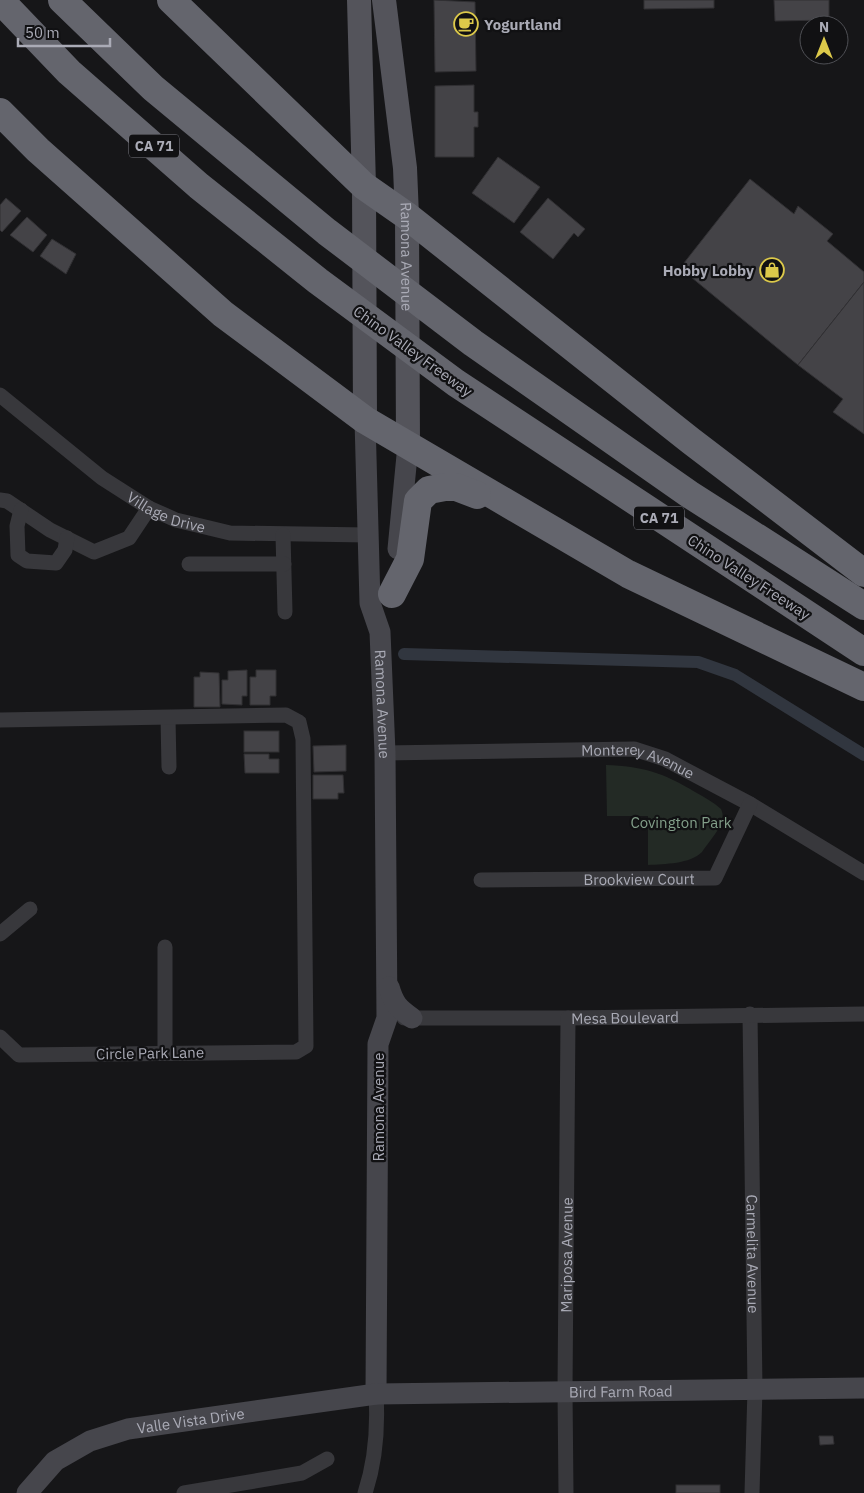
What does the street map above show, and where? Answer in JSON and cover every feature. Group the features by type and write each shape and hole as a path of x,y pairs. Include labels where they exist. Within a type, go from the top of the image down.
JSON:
{"highway":[{"name":"Chino Valley Freeway","path":"0,0 76,78 199,186 318,281 456,383 864,652"},
{"name":"CA 71","path":"62,0 153,88 327,232 473,343 689,494 864,606"},
{"path":"171,0 364,186 407,216 691,441 864,573"},
{"path":"0,112 38,150 222,314 365,420 628,574 864,687"},
{"path":"392,594 410,559 418,502 429,490 456,487 530,516"}],"main road":[{"name":"Ramona Avenue","path":"359,0 364,186 365,420"},
{"name":"Ramona Avenue","path":"384,0 405,168 408,445"}],"street":[{"name":"Village Drive","path":"0,395 102,478 150,508 176,520 230,533 368,535"},
{"name":"Ramona Avenue","path":"364,1493 373,1467 377,1420 378,1044 387,1018 384,753 380,632 370,604 365,420"},
{"name":"Ramona Avenue","path":"380,632 392,594 408,445"},
{"path":"0,500 7,501 50,530 94,552 129,538 150,508"},
{"path":"20,510 18,555 26,561 56,563 65,550 66,538"},
{"path":"283,535 285,612"},
{"path":"189,564 284,564"},
{"name":"Circle Park Lane","path":"0,1037 18,1055 296,1052 306,1046 304,739 299,722 286,715 168,718"},
{"path":"0,720 168,718 169,767"},
{"name":"Monterey Avenue","path":"384,753 634,749 665,759 750,804 864,873"},
{"name":"Brookview Court","path":"481,880 715,878 750,804"},
{"path":"0,934 30,909"},
{"path":"165,947 166,1053"},
{"path":"387,972 393,1000 398,1008 412,1018"},
{"name":"Mesa Boulevard","path":"387,1018 568,1018 750,1014 864,1014"},
{"name":"Carmelita Avenue","path":"750,1014 755,1389 752,1493"},
{"name":"Mariposa Avenue","path":"566,1493 564,1391 568,1018"},
{"name":"Bird Farm Road","path":"376,1394 864,1388"},
{"name":"Valle Vista Drive","path":"26,1493 55,1461 90,1441 128,1429 376,1394"},
{"path":"184,1493 261,1486 302,1473 327,1459"}],"green space":[{"name":"Covington Park","path":"606,765 631,767 663,775 684,785 721,809 723,814 720,825 702,852 684,861 648,865 648,816 607,816"}],"building":[{"path":"434,0 475,2 476,71 435,72"},
{"path":"644,0 714,0 714,8 644,9"},
{"path":"774,0 829,0 829,15 799,15 799,21 775,21"},
{"path":"474,85 474,112 478,112 478,127 474,127 474,157 435,157 435,86"},
{"path":"498,157 540,187 514,223 472,193"},
{"name":"Hobby Lobby","path":"750,179 794,214 798,206 833,234 827,241 864,272 864,282 798,365 680,268"},
{"path":"6,198 21,211 2,232 0,230 0,205"},
{"path":"548,198 585,229 578,237 574,233 553,259 520,232"},
{"path":"27,217 47,235 33,252 10,235"},
{"path":"52,239 76,254 66,274 40,256"},
{"path":"864,282 864,434 833,412 843,399 798,365"},
{"path":"247,670 247,696 242,696 242,705 222,704 222,680 228,680 228,671"},
{"path":"256,670 276,670 276,696 270,696 270,705 250,705 250,677 256,677"},
{"path":"200,672 219,673 220,707 194,707 194,677 200,677"},
{"path":"244,731 279,731 279,752 244,752"},
{"path":"346,745 346,771 314,772 313,746"},
{"path":"244,754 269,754 269,759 279,759 279,773 245,773"},
{"path":"313,775 343,775 344,793 338,793 338,799 313,799"},
{"path":"819,1436 833,1436 834,1444 820,1445"},
{"path":"676,1485 720,1485 720,1493 676,1493"}],"waterway":[{"path":"404,654 698,662 735,675 864,755"}],"place":[{"name":"Yogurtland","path":"466,24"},
{"name":"Hobby Lobby","path":"772,270"}]}
